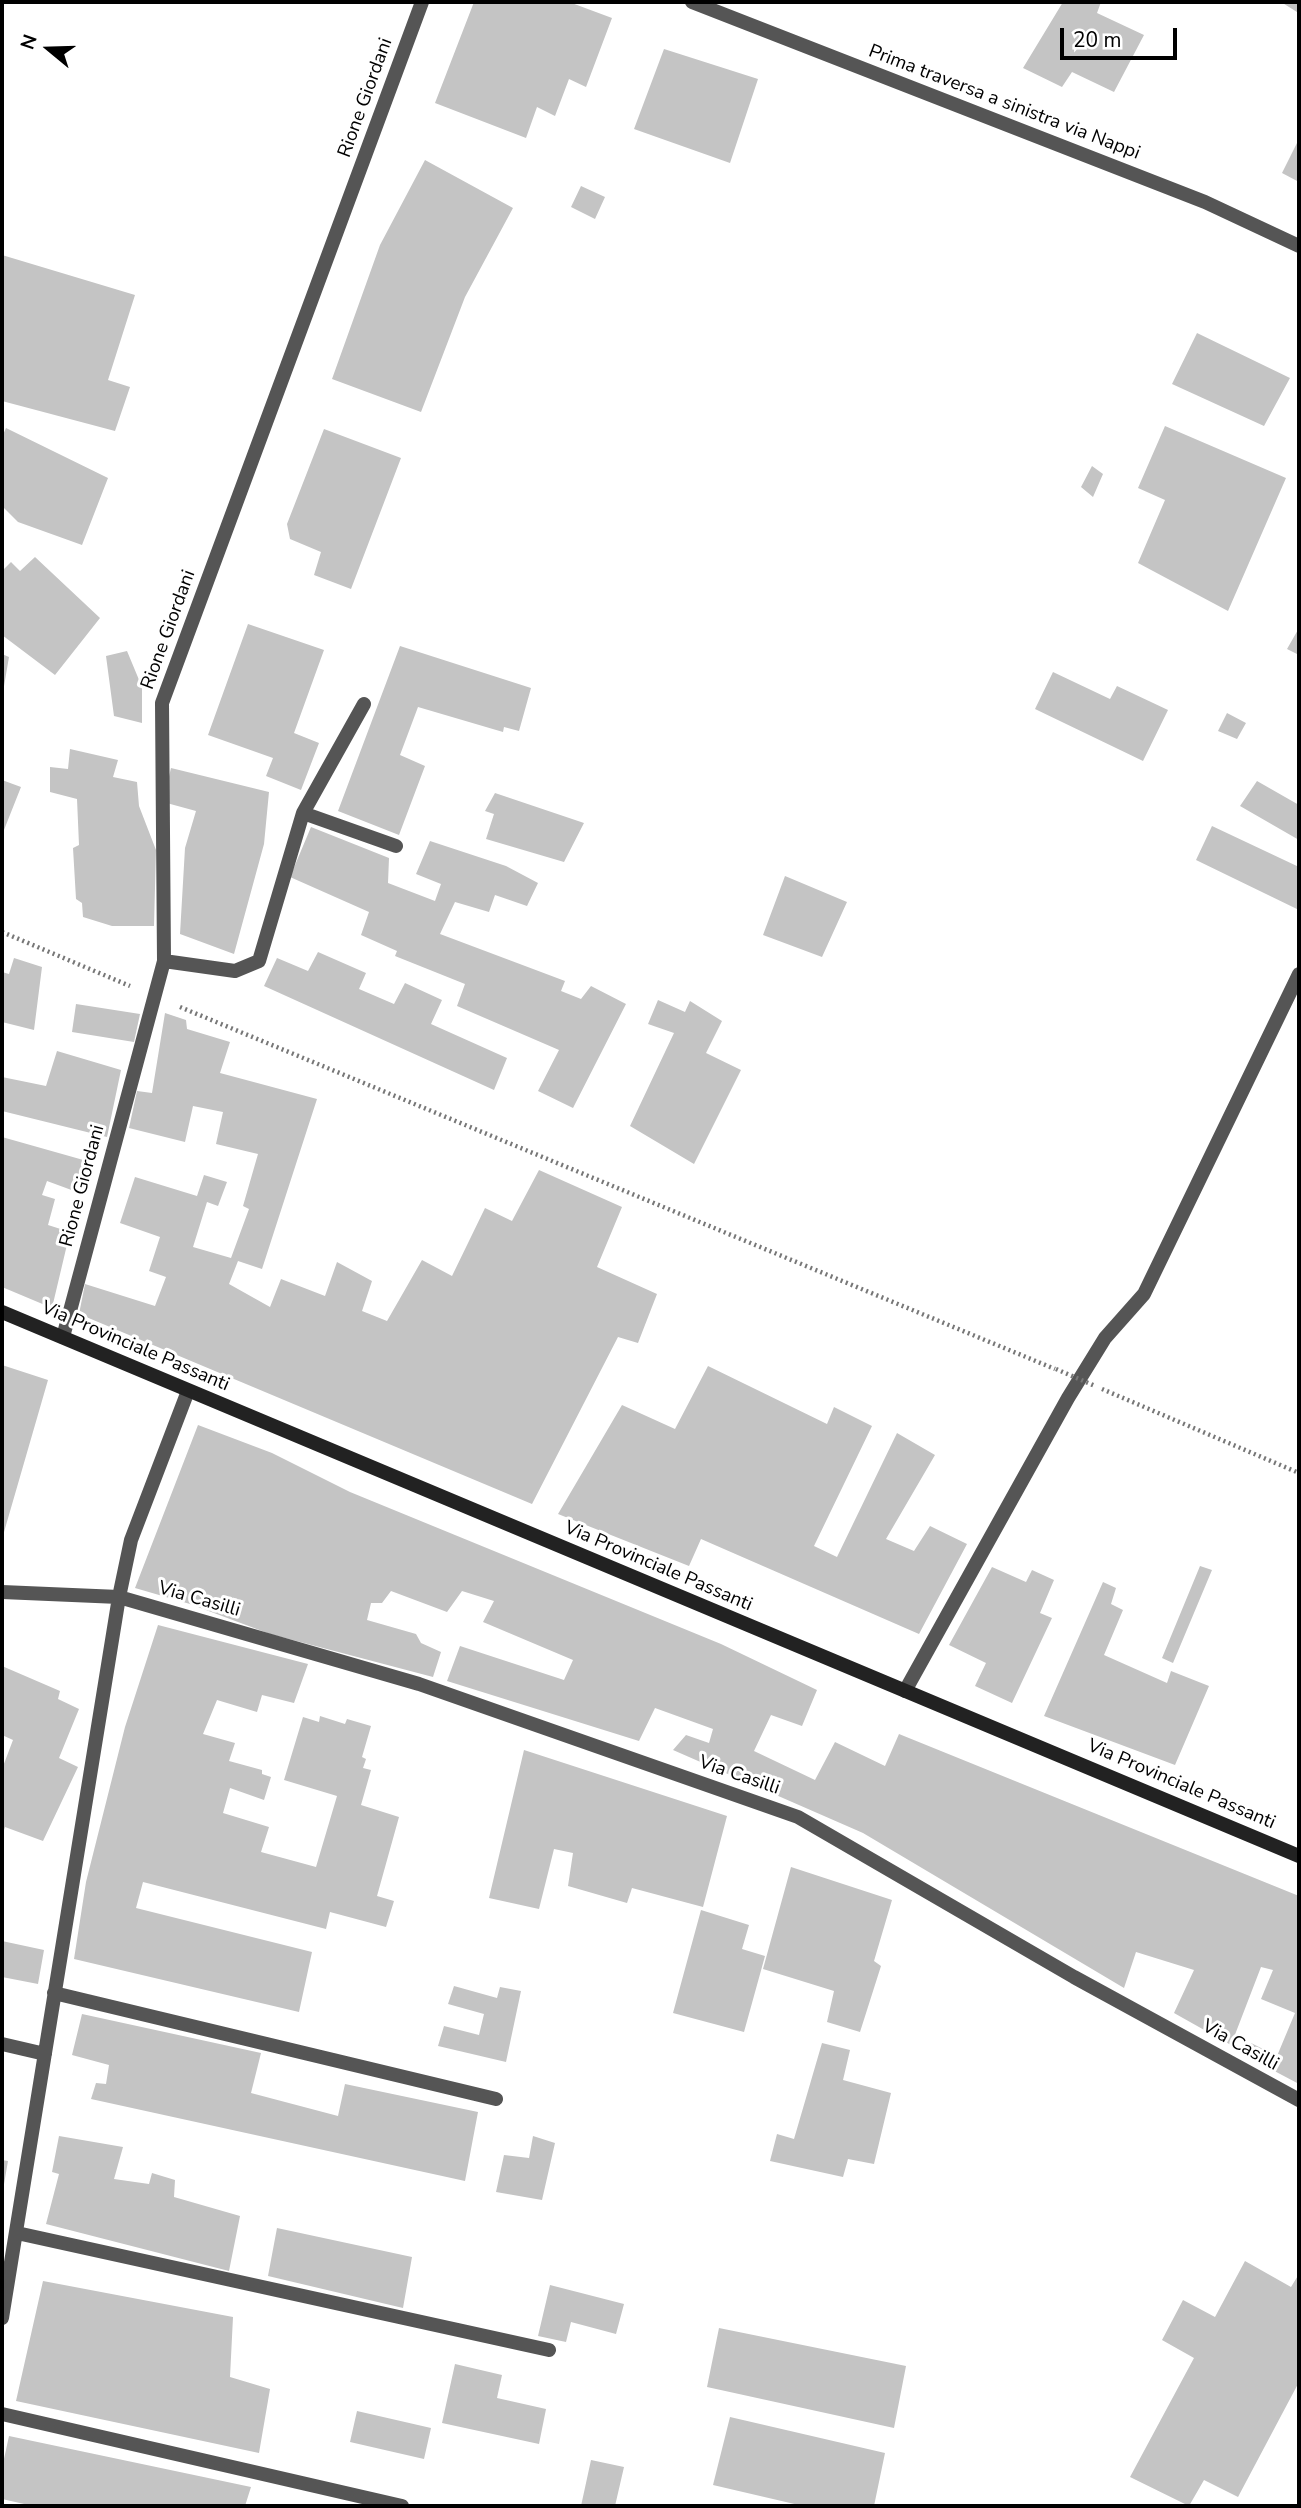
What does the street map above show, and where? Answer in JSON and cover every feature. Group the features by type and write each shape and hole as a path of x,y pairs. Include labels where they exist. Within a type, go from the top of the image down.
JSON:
{"main road":[{"name":"Via Provinciale Passanti","path":"2,1312 1299,1856"}],"street":[{"name":"Rione Giordani","path":"63,1338 164,961 162,703 422,2"},
{"name":"Prima traversa a sinistra via Nappi","path":"692,2 1205,202 1299,246"},
{"path":"164,961 234,971 260,961 303,813 364,704"},
{"path":"303,813 396,845"},
{"path":"905,1691 1068,1398 1105,1338 1144,1294 1299,974"},
{"path":"2,2318 119,1597 131,1540 188,1391"},
{"name":"Via Casilli","path":"2,1592 119,1597 419,1684 798,1818 1074,1977 1299,2100"},
{"path":"54,1993 496,2099"},
{"path":"2,2045 45,2054"},
{"path":"17,2233 549,2350"},
{"path":"2,2414 402,2506"}],"path":[{"path":"2,932 1056,1369 1299,1473"}],"building":[{"path":"474,2 569,2 612,18 586,87 569,79 555,116 537,107 526,138 435,103"},
{"path":"1063,2 1101,2 1097,13 1144,35 1114,92 1072,72 1062,87 1023,68"},
{"path":"1281,2 1299,2 1299,13 1297,12"},
{"path":"664,49 758,79 730,163 634,129"},
{"path":"1299,139 1299,182 1282,173"},
{"path":"425,160 513,208 465,297 421,412 332,379 380,245"},
{"path":"581,186 605,197 595,219 571,207"},
{"path":"2,255 135,295 108,380 130,387 115,431 2,401"},
{"path":"1197,333 1290,378 1264,426 1172,384"},
{"path":"1165,426 1286,478 1228,611 1138,563 1165,500 1138,488"},
{"path":"6,428 108,478 82,545 18,522 2,506 2,437"},
{"path":"324,429 401,458 351,589 314,575 321,552 290,539 287,524"},
{"path":"1092,466 1103,474 1093,497 1081,487"},
{"path":"35,557 100,618 55,675 2,635 2,571 11,562 20,571"},
{"path":"248,624 324,650 294,733 319,743 301,790 266,776 273,758 208,735"},
{"path":"1299,628 1299,655 1287,649"},
{"path":"400,646 531,688 519,731 504,727 503,732 418,707 400,755 425,766 399,835 338,811"},
{"path":"127,651 142,687 142,723 114,716 106,656"},
{"path":"2,654 9,657 3,692 2,691"},
{"path":"1053,672 1110,699 1117,686 1168,710 1143,761 1035,709"},
{"path":"1227,713 1246,723 1237,739 1218,731"},
{"path":"70,749 118,760 113,777 137,782 139,806 156,850 154,926 112,926 83,917 82,903 76,899 73,848 79,845 77,799 50,792 50,767 68,769"},
{"path":"171,768 269,792 264,844 234,954 180,934 185,848 196,811 163,802"},
{"path":"2,780 21,787 2,835"},
{"path":"1257,781 1299,805 1299,840 1240,806"},
{"path":"495,793 584,823 564,862 486,839 494,814 485,811"},
{"path":"1212,826 1299,867 1299,910 1196,860"},
{"path":"311,827 389,858 388,883 435,901 441,884 416,874 430,841 506,866 538,883 527,906 495,895 489,912 455,902 440,934 565,981 561,991 581,999 591,986 626,1004 573,1108 538,1091 559,1050 457,1006 465,984 395,956 397,951 361,935 369,912 290,877"},
{"path":"785,876 847,902 822,957 763,935"},
{"path":"318,952 366,973 359,989 394,1004 405,983 442,1000 431,1024 507,1058 494,1090 264,986 277,958 308,971"},
{"path":"14,958 42,967 34,1030 2,1022 2,972 9,974"},
{"path":"658,1000 685,1012 690,1001 722,1021 706,1053 741,1070 694,1164 630,1126 674,1033 648,1024"},
{"path":"76,1004 140,1014 134,1042 72,1032"},
{"path":"165,1013 186,1020 187,1029 230,1042 220,1073 317,1099 262,1269 238,1261 229,1284 270,1307 281,1279 325,1296 337,1262 372,1281 362,1311 387,1321 422,1260 452,1276 485,1208 512,1221 539,1170 622,1207 597,1267 657,1294 638,1343 618,1337 532,1504 79,1314 85,1284 155,1306 166,1277 149,1271 160,1237 120,1223 135,1177 197,1196 204,1175 227,1182 218,1206 207,1202 193,1247 231,1258 249,1209 243,1206 258,1154 216,1144 223,1112 193,1106 185,1142 129,1128 137,1091 152,1093"},
{"path":"57,1051 121,1070 107,1137 2,1111 2,1077 46,1086"},
{"path":"2,1137 94,1163 85,1195 47,1181 42,1195 55,1199 48,1225 70,1232 52,1308 2,1287"},
{"path":"2,1365 48,1380 2,1539"},
{"path":"708,1366 827,1424 834,1407 872,1426 814,1546 837,1557 897,1433 935,1455 886,1539 914,1551 930,1526 967,1544 919,1634 701,1539 689,1566 558,1514 622,1405 675,1429"},
{"path":"198,1425 272,1453 350,1492 721,1644 817,1690 802,1726 771,1715 754,1751 815,1780 835,1742 885,1766 899,1734 1299,1896 1299,2084 1246,2056 1251,2043 1277,2056 1295,2013 1261,1999 1273,1970 1261,1967 1231,2045 1174,2013 1194,1970 1136,1952 1124,1988 863,1833 673,1750 686,1735 709,1743 713,1729 655,1708 639,1741 447,1681 460,1646 564,1680 573,1660 483,1622 494,1601 462,1591 447,1612 391,1591 382,1603 371,1603 367,1620 416,1634 421,1643 441,1652 433,1677 270,1634 190,1604 135,1588"},
{"path":"1200,1566 1212,1570 1173,1663 1162,1658"},
{"path":"992,1567 1026,1582 1032,1570 1054,1580 1040,1613 1052,1618 1012,1703 975,1686 986,1663 949,1645"},
{"path":"1103,1582 1116,1588 1111,1604 1123,1610 1104,1655 1167,1683 1171,1671 1209,1686 1175,1765 1044,1716"},
{"path":"158,1625 308,1664 294,1703 262,1695 257,1712 217,1700 203,1734 235,1743 229,1761 262,1770 262,1774 271,1777 264,1800 230,1788 223,1813 269,1827 261,1852 316,1867 337,1796 284,1780 303,1717 319,1722 320,1716 345,1724 347,1719 371,1726 362,1757 366,1759 363,1768 371,1770 361,1805 399,1817 377,1896 394,1901 386,1927 330,1912 326,1929 143,1882 136,1908 312,1952 299,2012 74,1959 86,1882 125,1727"},
{"path":"2,1666 60,1691 58,1699 79,1709 59,1758 78,1767 43,1841 5,1827 2,1836 2,1769 13,1740 2,1735"},
{"path":"524,1750 727,1816 703,1907 632,1888 627,1903 568,1886 573,1853 554,1849 539,1909 489,1898"},
{"path":"791,1867 892,1900 874,1961 881,1966 860,2032 827,2022 834,1991 763,1969"},
{"path":"701,1910 749,1925 742,1949 765,1956 744,2032 673,2013"},
{"path":"2,1941 44,1950 38,1984 2,1977"},
{"path":"454,1986 497,1998 500,1987 521,1991 506,2062 438,2046 444,2026 479,2035 484,2014 448,2004"},
{"path":"82,2014 261,2053 251,2093 338,2116 345,2084 478,2112 465,2181 91,2099 96,2083 106,2084 109,2065 72,2055"},
{"path":"822,2043 850,2050 843,2080 891,2093 874,2164 848,2159 843,2177 770,2161 777,2134 794,2139"},
{"path":"59,2136 123,2147 114,2179 149,2184 152,2173 175,2180 174,2197 240,2216 229,2271 46,2224 59,2174 52,2172"},
{"path":"533,2136 555,2143 542,2200 496,2192 504,2155 529,2158"},
{"path":"2,2160 8,2161 3,2190 2,2190"},
{"path":"277,2228 412,2257 403,2308 268,2276"},
{"path":"1245,2261 1291,2287 1299,2274 1299,2382 1238,2497 1204,2480 1189,2506 1130,2477 1194,2358 1162,2340 1183,2300 1215,2317"},
{"path":"43,2281 233,2317 230,2377 270,2389 259,2453 16,2401"},
{"path":"550,2285 624,2304 616,2334 571,2322 566,2342 538,2336"},
{"path":"719,2328 906,2366 894,2428 707,2387"},
{"path":"455,2364 502,2375 497,2398 546,2409 539,2444 442,2423"},
{"path":"357,2411 431,2428 424,2459 350,2442"},
{"path":"730,2417 885,2453 874,2506 803,2506 713,2485"},
{"path":"9,2436 251,2487 245,2506 33,2506 2,2499 2,2468"},
{"path":"591,2460 624,2467 615,2506 581,2506"}]}
